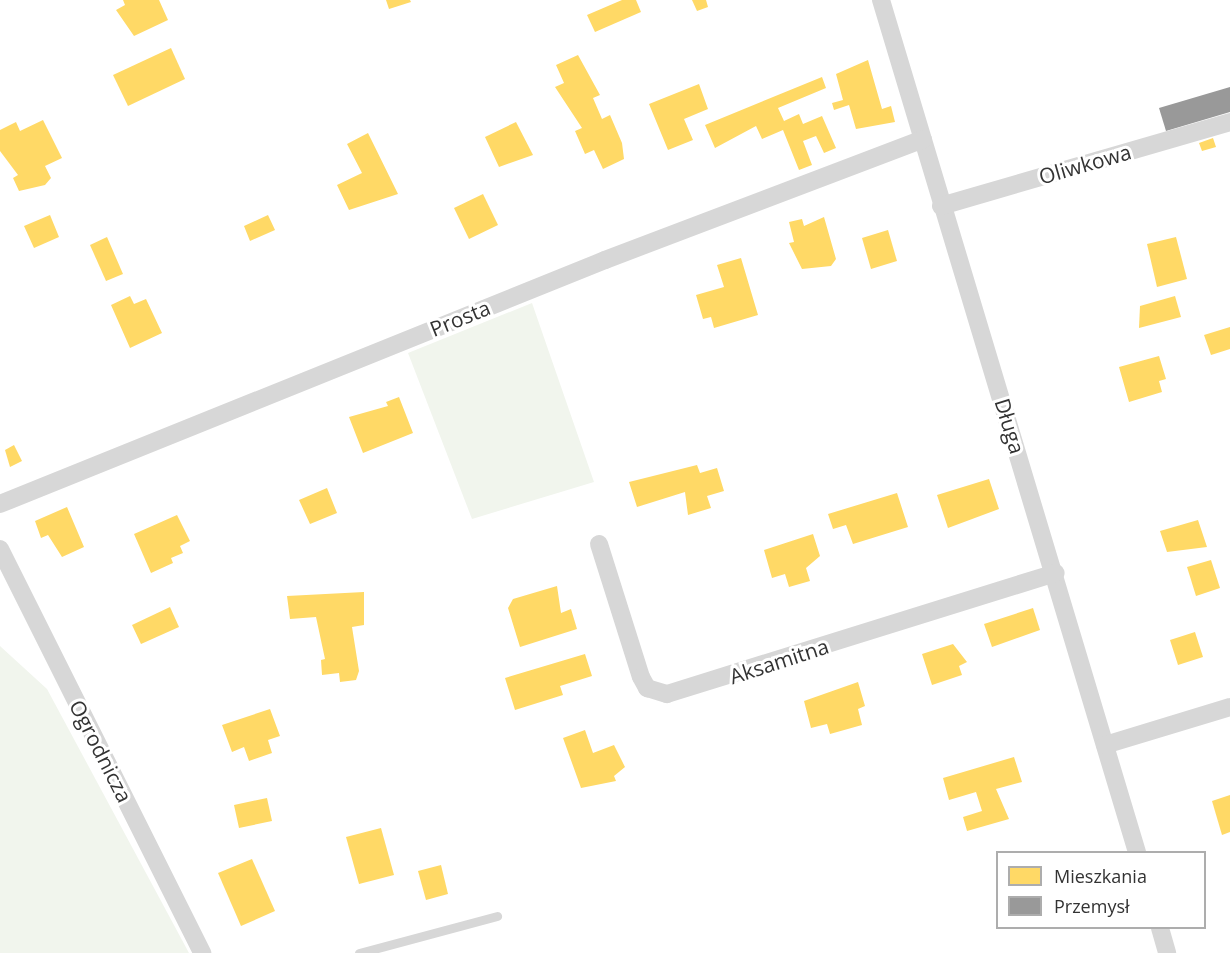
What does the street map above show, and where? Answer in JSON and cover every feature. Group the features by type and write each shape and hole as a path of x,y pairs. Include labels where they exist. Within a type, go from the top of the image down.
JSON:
{"street":[{"name":"Długa","path":"881,0 941,206 1056,573 1137,851"},
{"name":"Oliwkowa","path":"941,206 1230,122"},
{"name":"Prosta","path":"0,504 605,260 923,140"},
{"name":"Aksamitna","path":"599,544 641,677 647,688 667,694 1056,573"},
{"name":"Ogrodnicza","path":"0,549 202,953"},
{"path":"1105,745 1230,706"},
{"path":"1161,929 1167,953"}],"lane":[{"path":"359,953 497,915"}],"shaded area":[{"path":"532,303 594,482 472,519 408,353"},
{"path":"0,646 47,689 189,953 0,953"}],"building: Mieszkania":[{"path":"123,0 159,0 168,20 134,36 116,10 125,5"},
{"path":"386,0 410,0 411,2 389,9"},
{"path":"622,0 636,0 641,12 595,32 587,15"},
{"path":"692,0 706,0 708,7 697,11"},
{"path":"171,48 185,79 128,106 113,75"},
{"path":"578,55 600,95 593,98 602,119 610,115 622,143 624,159 603,169 594,150 585,154 575,131 582,128 555,87 564,83 556,65"},
{"path":"868,60 882,109 891,106 895,122 856,129 849,105 834,110 832,103 843,100 836,74"},
{"path":"822,77 826,88 778,108 784,121 799,114 803,124 822,116 836,148 824,153 816,136 803,141 812,165 799,170 783,130 762,139 756,126 715,148 705,125"},
{"path":"699,84 708,109 684,119 693,140 668,150 649,104"},
{"path":"43,120 62,158 45,166 51,178 45,185 19,191 13,178 18,175 0,151 0,130 16,122 20,131"},
{"path":"516,122 533,155 499,167 485,137"},
{"path":"368,133 398,194 349,210 337,185 362,173 347,144"},
{"path":"1213,138 1216,147 1202,151 1199,143"},
{"path":"483,194 498,225 469,239 454,208"},
{"path":"50,215 59,237 34,248 24,226"},
{"path":"268,215 275,230 250,241 244,226"},
{"path":"824,217 836,259 831,266 802,269 789,243 794,242 789,222 802,219 804,226"},
{"path":"888,230 897,261 871,269 862,238"},
{"path":"107,237 123,274 106,281 90,245"},
{"path":"1176,237 1187,279 1157,287 1147,244"},
{"path":"741,258 758,315 714,328 711,317 703,319 696,295 724,287 717,265"},
{"path":"130,296 134,304 146,299 162,333 130,348 111,305"},
{"path":"1175,296 1181,317 1139,328 1140,306"},
{"path":"1230,327 1230,349 1211,355 1204,335"},
{"path":"1159,356 1166,379 1159,381 1162,392 1129,402 1119,367"},
{"path":"399,397 413,433 363,453 349,417 388,406 386,402"},
{"path":"14,445 22,461 10,467 5,450"},
{"path":"697,465 700,473 717,468 724,491 707,496 711,508 688,515 685,492 637,507 629,482"},
{"path":"989,479 999,509 948,528 937,495"},
{"path":"327,488 337,513 310,524 299,500"},
{"path":"897,493 908,527 853,544 846,525 833,529 828,514"},
{"path":"67,507 84,547 62,557 48,535 41,538 35,521"},
{"path":"177,515 190,541 180,546 183,553 171,558 173,563 151,573 134,534"},
{"path":"1198,520 1207,547 1167,552 1160,531"},
{"path":"813,534 820,556 806,568 810,581 789,587 785,574 772,578 764,550"},
{"path":"1211,560 1220,588 1196,596 1187,567"},
{"path":"557,586 561,613 571,609 577,629 520,647 508,608 513,599"},
{"path":"364,592 364,625 352,627 359,671 356,680 340,682 339,673 322,675 321,660 325,659 316,617 290,619 287,596"},
{"path":"170,607 179,627 141,644 132,625"},
{"path":"1033,608 1040,630 992,647 984,624"},
{"path":"1195,632 1203,657 1178,665 1170,640"},
{"path":"953,644 967,662 959,666 962,675 932,685 922,654"},
{"path":"585,654 592,676 560,686 563,695 515,710 505,678"},
{"path":"858,682 865,706 858,709 862,725 830,734 827,724 811,728 804,701"},
{"path":"270,709 280,736 268,740 272,753 249,761 244,747 232,752 222,725"},
{"path":"585,730 593,753 614,745 625,767 614,776 616,781 581,788 563,738"},
{"path":"1014,757 1022,782 996,789 1009,819 967,831 963,817 982,811 976,792 949,800 943,778"},
{"path":"1230,795 1230,832 1222,835 1212,801"},
{"path":"267,798 272,821 239,828 234,805"},
{"path":"381,828 394,875 359,884 346,837"},
{"path":"252,859 275,911 241,926 218,873"},
{"path":"441,865 448,894 426,900 418,871"}],"building: Przemysł":[{"path":"1230,87 1230,112 1166,131 1159,108"}]}
